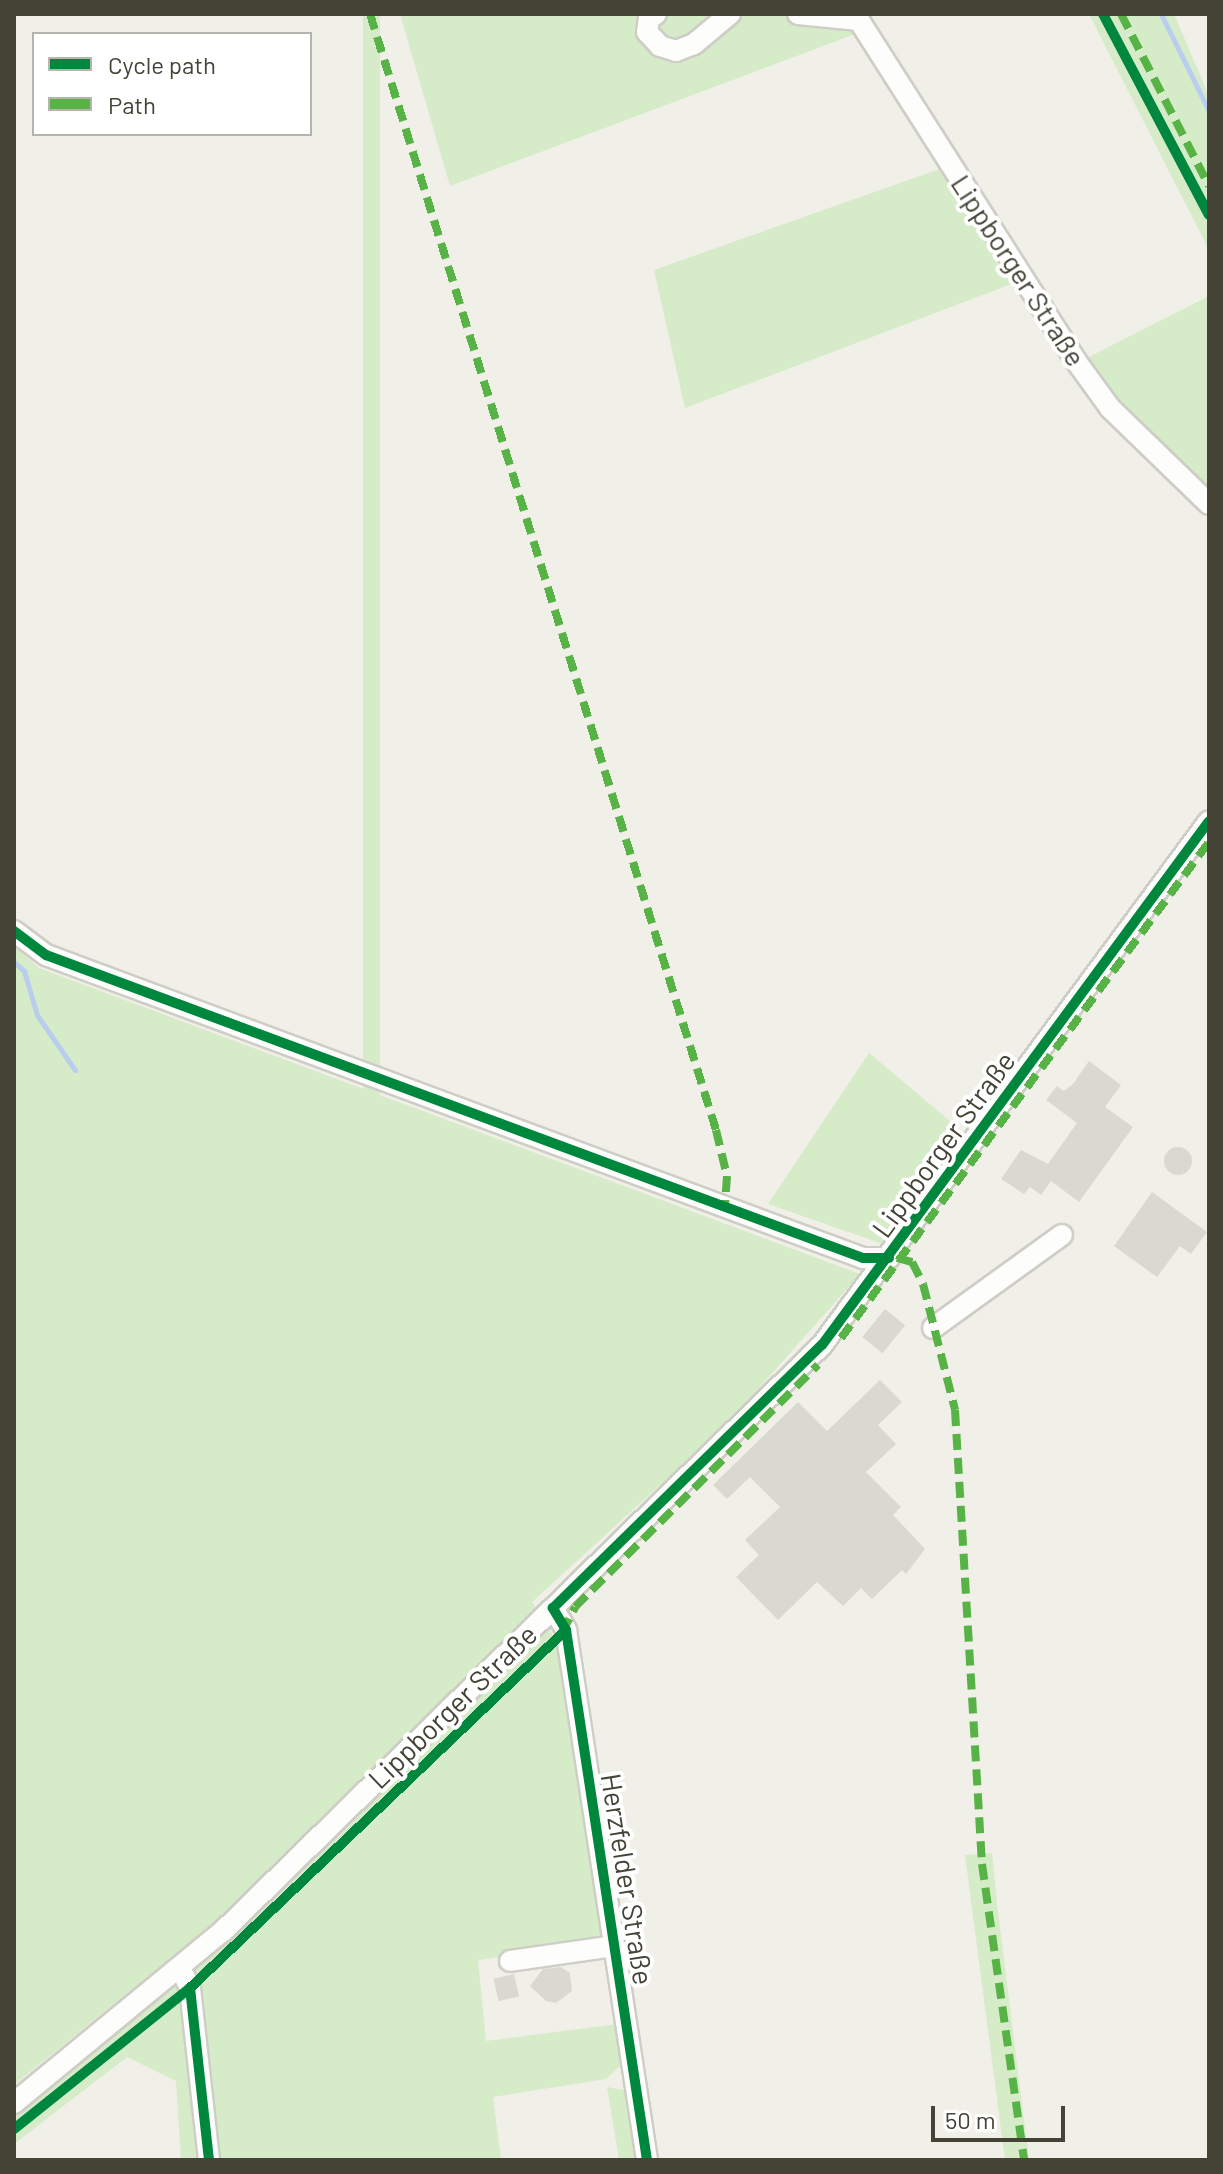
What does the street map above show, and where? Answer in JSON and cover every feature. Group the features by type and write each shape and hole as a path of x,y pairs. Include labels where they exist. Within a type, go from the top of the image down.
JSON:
{"street":[{"path":"656,14 649,18 647,32 660,46 676,51 694,44 730,14"},
{"path":"798,14 857,17"},
{"name":"Lippborger Straße","path":"857,17 1093,385 1110,408 1209,504"},
{"name":"Lippborger Straße","path":"14,2103 180,1968 822,1345 1209,821"},
{"path":"14,931 46,955 863,1258 889,1258"},
{"path":"933,1328 1062,1235"},
{"name":"Herzfelder Straße","path":"553,1608 566,1630 647,2160"},
{"path":"510,1961 614,1946"},
{"path":"180,1968 190,1988 209,2160"}],"green space":[{"path":"363,14 380,14 380,1231 363,1231"},
{"path":"400,14 851,14 863,31 450,186"},
{"path":"1089,14 1174,14 1209,96 1209,250"},
{"path":"948,166 1019,281 685,408 654,270"},
{"path":"1209,296 1209,501 1114,407 1085,359"},
{"path":"14,946 39,968 860,1274 729,1422 532,1602 559,1645 604,1942 478,1960 486,2041 618,2024 624,2062 606,2079 493,2097 501,2160 181,2160 176,2081 127,2057 14,2144 14,2113 188,1971 176,1953 14,2085"},
{"path":"869,1053 963,1132 883,1244 768,1204"},
{"path":"992,1853 1029,2160 1005,2160 965,1855"},
{"path":"607,2087 628,2091 640,2160 619,2160"}],"building":[{"path":"1089,1061 1121,1085 1105,1107 1133,1127 1079,1202 1051,1181 1041,1195 1030,1187 1024,1194 1001,1179 1021,1150 1048,1164 1077,1123 1046,1100 1057,1086 1064,1091 1073,1084"},
{"path":"1178,1147 1188,1151 1192,1161 1188,1171 1178,1175 1168,1171 1164,1161 1168,1151"},
{"path":"1152,1192 1207,1232 1191,1254 1180,1246 1157,1277 1114,1246"},
{"path":"885,1309 905,1325 883,1353 862,1337"},
{"path":"880,1380 902,1402 878,1425 896,1444 866,1472 901,1507 893,1515 925,1549 906,1574 902,1570 872,1599 861,1588 843,1606 817,1582 778,1620 736,1577 759,1555 745,1540 780,1507 750,1477 727,1499 713,1485 798,1402 827,1431"},
{"path":"561,1967 570,1973 572,1991 556,2003 546,2001 530,1986 543,1969"},
{"path":"514,1974 519,1996 499,2001 494,1979"}],"waterway":[{"path":"1161,14 1209,111"},
{"path":"14,962 24,971 37,1015 75,1070"}],"marked path":[{"path":"370,14 716,1130 727,1176 725,1206"},
{"path":"1121,14 1209,186"},
{"path":"841,1338 1209,842"},
{"path":"897,1258 912,1262 923,1284 955,1410 982,1864 1024,2160"},
{"path":"562,1633 575,1607 818,1365"}],"cycle path":[{"path":"1103,14 1209,215"},
{"path":"647,2160 566,1630 553,1608 822,1345 1209,821"},
{"path":"14,931 46,955 863,1258 889,1258"},
{"path":"14,2129 190,1988 566,1630"},
{"path":"190,1988 209,2160"}]}
